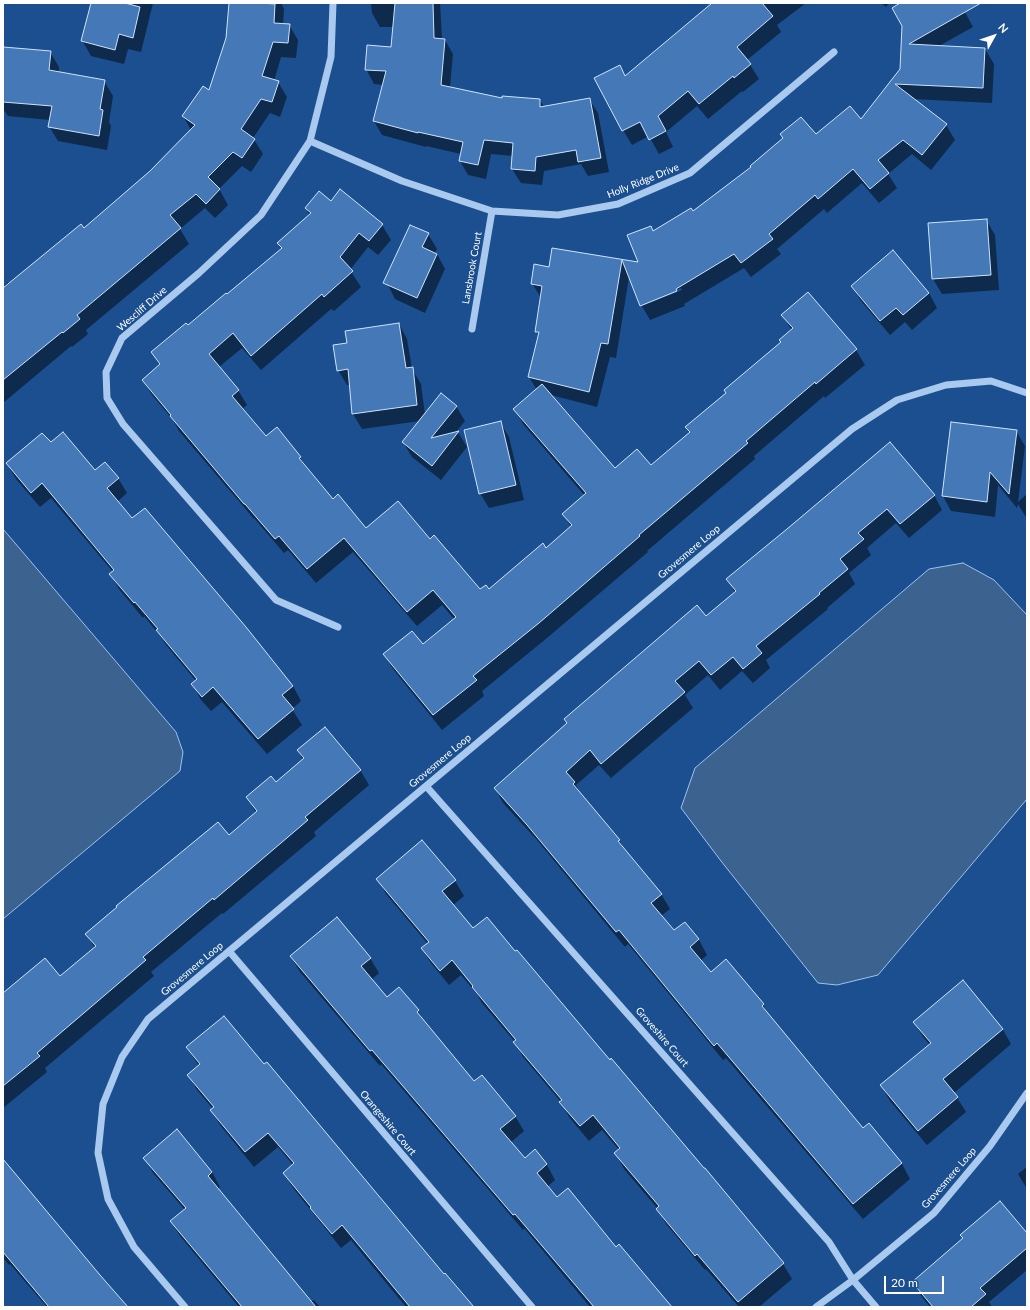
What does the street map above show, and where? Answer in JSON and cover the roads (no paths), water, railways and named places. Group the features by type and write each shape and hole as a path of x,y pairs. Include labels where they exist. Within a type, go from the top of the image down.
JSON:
{"street":[{"name":"Wescliff Drive","path":"333,3 331,57 310,141 261,215 199,274 122,338 106,372 107,398 123,424 276,600 338,627"},
{"name":"Holly Ridge Drive","path":"310,141 402,182 492,211 558,215 618,204 690,173 834,52"},
{"name":"Lansbrook Court","path":"472,329 492,211"},
{"name":"Grovesmere Loop","path":"185,1307 134,1247 108,1199 98,1153 103,1104 122,1057 148,1019 852,429 897,400 946,385 991,380 1027,393"},
{"name":"Groveshire Court","path":"426,786 829,1242 854,1280 876,1307"},
{"name":"Orangeshire Court","path":"229,951 532,1307"},
{"name":"Grovesmere Loop","path":"816,1307 854,1280 934,1213 990,1146 1027,1093"}],"water":[{"path":"3,529 176,732 183,752 180,771 3,919"},
{"path":"963,563 994,580 1027,615 1027,799 878,975 837,985 818,983 681,808 695,768 929,569"}]}
